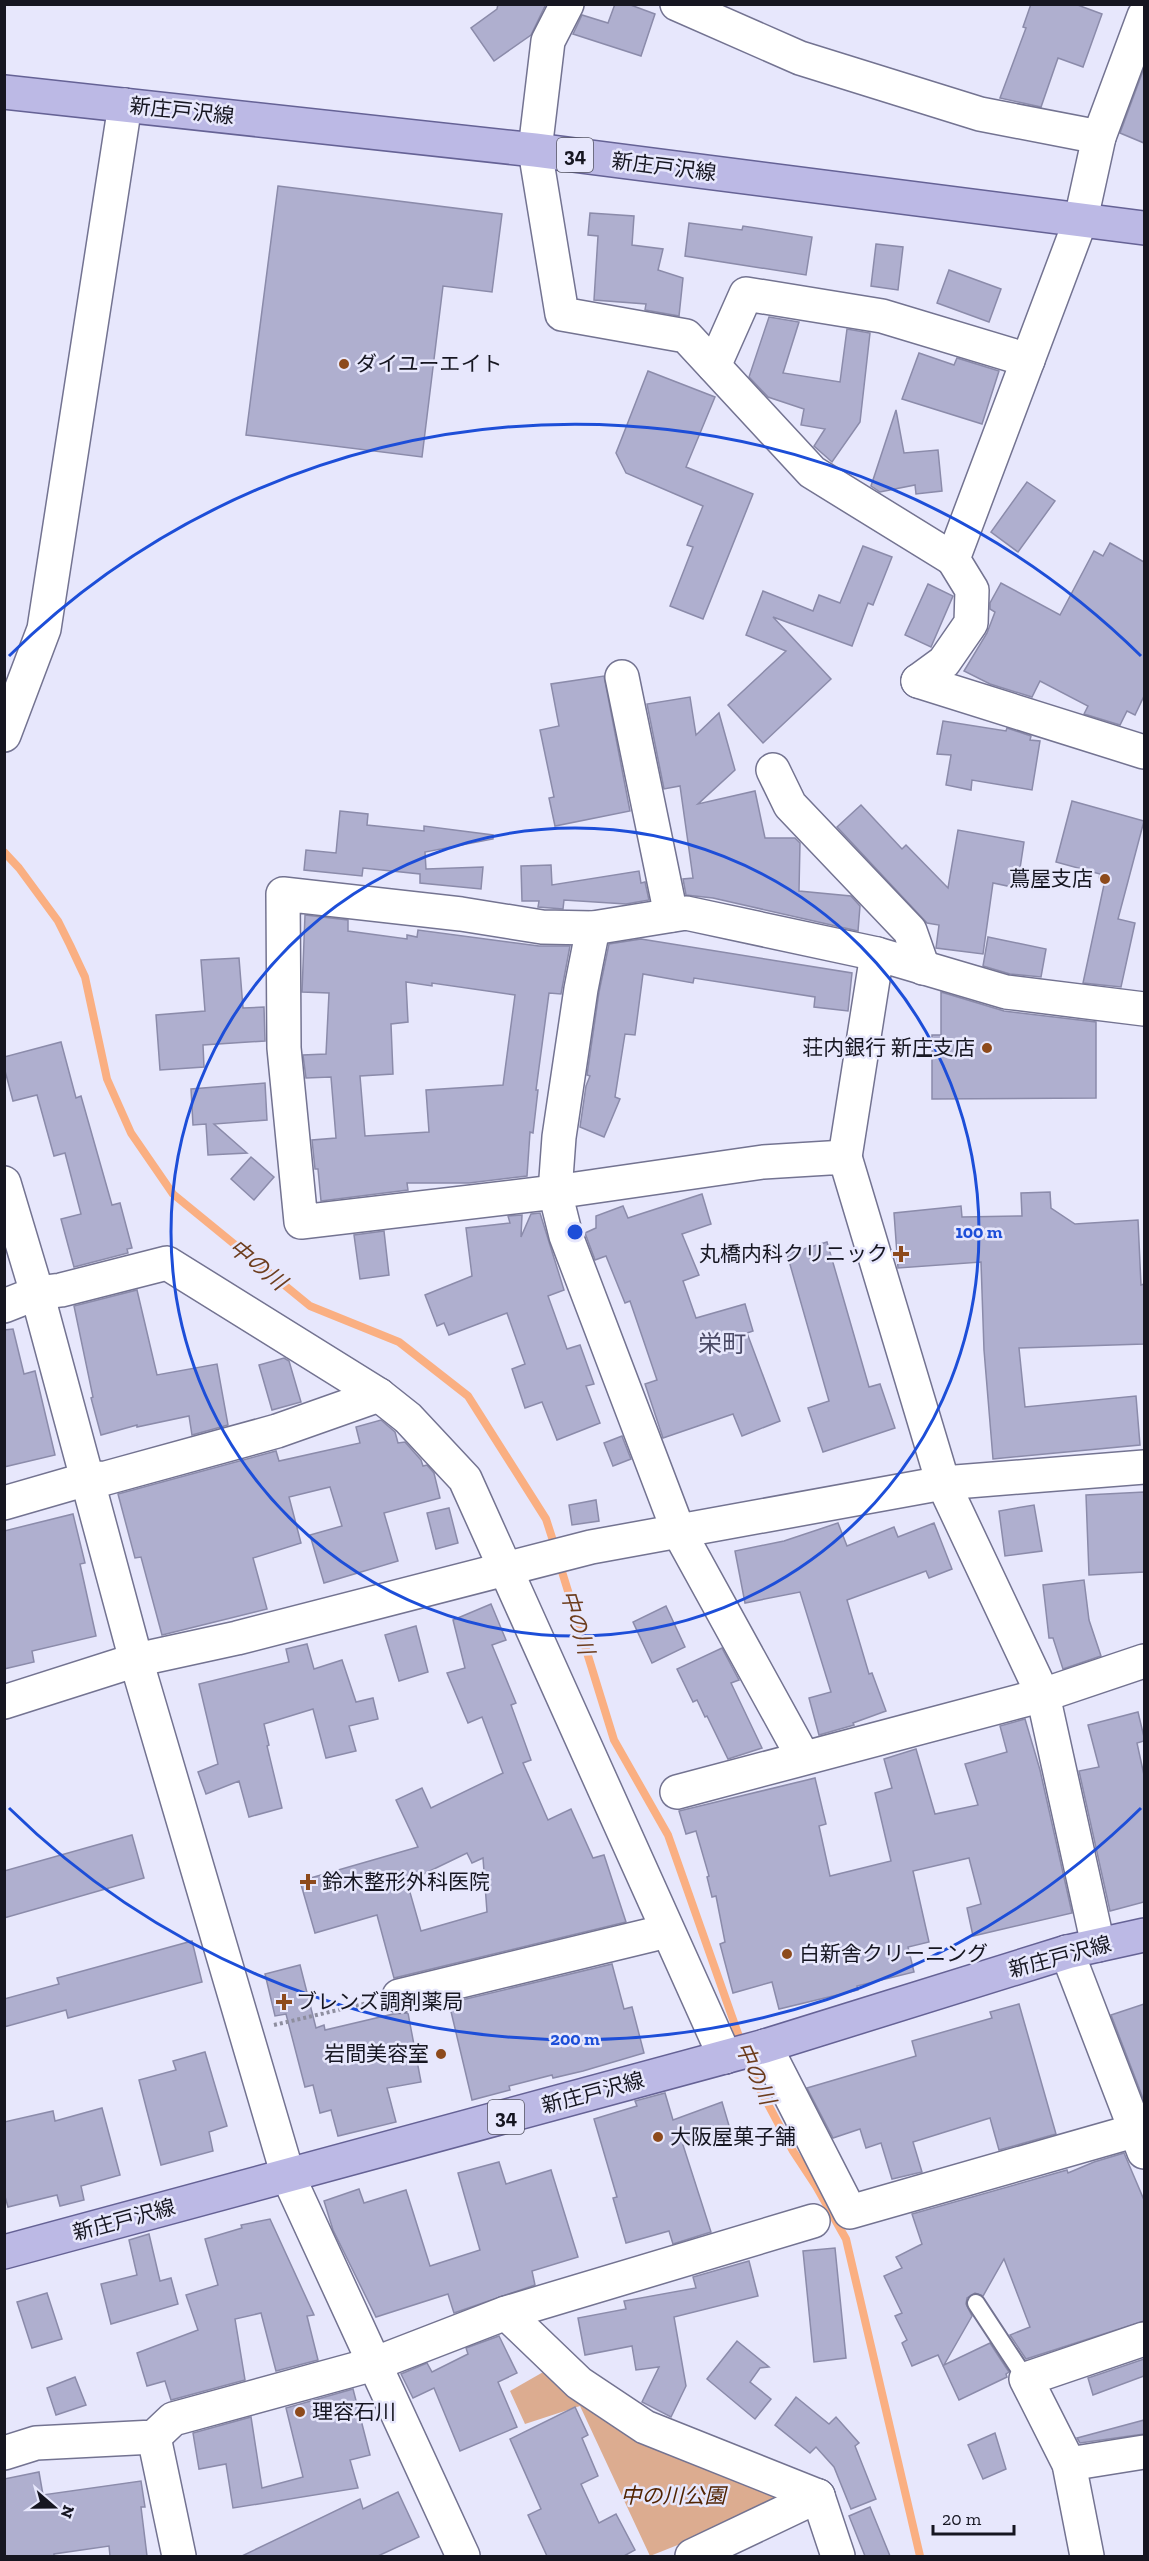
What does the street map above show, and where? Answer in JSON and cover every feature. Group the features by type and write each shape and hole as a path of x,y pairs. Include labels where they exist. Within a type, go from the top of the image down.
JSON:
{"main road":[{"name":"新庄戸沢線","path":"4,92 535,150 1144,228"},
{"name":"新庄戸沢線","path":"4,2252 765,2046 1083,1949 1144,1935"}],"street":[{"path":"567,4 548,41 535,150 562,314 686,336 812,472 952,559 972,590 971,623 944,662 918,681 1144,752"},
{"path":"677,4 801,58 823,65 980,114 1099,137"},
{"path":"952,559 1080,219 1099,137 1144,16"},
{"path":"4,735 44,629 125,105"},
{"path":"714,366 747,294 882,316 1028,360"},
{"path":"622,677 671,915"},
{"path":"773,770 790,805 910,931 923,968"},
{"path":"846,1157 763,1162 555,1192 301,1222 284,1048 283,894 461,914 542,927 593,928 686,913 877,954 1006,992 1144,1010"},
{"path":"593,928 581,989 560,1137 555,1192 566,1236 678,1530 803,1757"},
{"path":"765,2046 850,2212 1141,2137 1083,1949 1043,1695 943,1483 846,1157 877,954"},
{"path":"4,1183 37,1293 136,1660 288,2176 464,2556"},
{"path":"4,1306 37,1293 61,1290 167,1263 379,1395 408,1418 465,1479 514,1567 667,1931 724,2057"},
{"path":"4,1503 87,1479 106,1478 277,1431 379,1395"},
{"path":"4,1702 136,1660 237,1638 591,1547 943,1483 1144,1467"},
{"path":"676,1792 1043,1695 1144,1661"},
{"path":"399,1996 667,1931"},
{"path":"4,2453 36,2443 154,2437 173,2419 374,2364 506,2313 813,2221"},
{"path":"506,2313 579,2383 645,2427 818,2496 838,2556"},
{"path":"1087,2556 1069,2464 1026,2379 1144,2339"},
{"path":"154,2437 179,2556"},
{"path":"1069,2464 1144,2452"},
{"path":"692,2556 818,2496"}],"lane":[{"path":"976,2303 1026,2379"}],"path":[{"path":"246,2031 399,1996"}],"green space":[{"name":"中の川公園","path":"552,2367 786,2502 650,2556 580,2406 525,2424 510,2391"}],"building":[{"path":"498,4 546,4 531,35 494,61 471,28 497,9"},
{"path":"615,4 628,4 655,14 641,56 573,34 582,15 608,23"},
{"path":"1031,4 1075,4 1102,14 1083,67 1058,58 1041,107 1000,98 1026,28 1023,27"},
{"path":"1144,68 1144,143 1120,133"},
{"name":"ダイユーエイト","path":"278,186 502,214 492,292 443,286 422,457 246,435"},
{"path":"590,213 634,216 632,245 663,249 658,270 683,278 679,316 645,310 646,304 594,300 598,236 588,235"},
{"path":"689,223 742,230 743,226 812,237 806,275 685,256"},
{"path":"876,244 903,247 898,290 871,286"},
{"path":"949,270 1001,289 989,322 937,303"},
{"path":"769,317 799,322 783,373 840,382 847,329 870,333 860,422 832,462 814,446 825,429 801,425 804,409 768,397 749,377"},
{"path":"919,353 954,365 957,358 999,371 982,424 902,399"},
{"path":"648,371 715,397 686,467 753,494 703,619 670,606 693,547 687,545 703,506 626,473 616,453"},
{"path":"896,410 904,453 938,450 942,491 916,494 915,485 880,492 871,486"},
{"path":"1027,482 1055,501 1018,552 991,532"},
{"path":"1110,543 1144,562 1144,696 1135,715 1127,711 1120,725 1084,714 1088,706 1040,681 1032,697 990,684 964,671 987,633 995,612 990,609 990,603 1001,583 1060,615 1094,551 1103,556"},
{"path":"863,546 892,557 873,605 868,603 852,646 773,617 831,679 763,743 728,705 786,651 746,635 763,591 813,611 819,595 840,603"},
{"path":"928,584 953,596 931,647 905,635"},
{"path":"604,676 630,811 555,826 549,798 554,797 540,730 559,726 551,684"},
{"path":"690,697 696,735 719,713 735,770 698,804 755,791 765,838 795,838 800,843 799,891 851,896 860,906 858,931 713,898 686,895 683,879 693,878 680,786 664,789 647,704"},
{"path":"943,721 1006,731 1007,728 1031,736 1030,740 1040,741 1032,790 972,780 971,790 946,785 951,755 937,754"},
{"path":"1072,801 1144,821 1118,919 1135,923 1121,987 1083,983 1105,880 1099,878 1100,874 1056,862"},
{"path":"861,805 902,849 906,845 948,888 958,830 1024,842 1017,888 993,883 983,954 936,948 939,925 927,923 837,827"},
{"path":"340,811 368,814 367,825 424,831 424,826 493,835 493,839 425,852 426,869 483,867 481,889 420,883 420,874 363,868 362,876 304,870 306,850 336,853"},
{"path":"551,865 552,885 639,871 641,883 645,882 649,900 626,904 564,900 563,909 538,907 539,901 522,901 521,866"},
{"path":"305,915 348,920 348,931 407,939 407,935 417,937 418,930 539,946 570,946 561,994 549,993 536,1090 538,1090 533,1133 530,1132 527,1176 469,1183 407,1183 408,1190 321,1201 312,1140 336,1138 331,1077 306,1078 303,1055 326,1054 329,993 302,992","holes":["406,982 432,986 432,983 515,995 503,1085 426,1090 429,1132 365,1136 360,1076 393,1074 391,1024 408,1022"]},
{"path":"988,937 1046,949 1041,977 1010,974 983,966"},
{"path":"641,939 852,973 848,1011 814,1007 815,997 694,978 693,983 643,974 635,1035 625,1034 615,1097 620,1099 604,1137 580,1127 586,1086 590,1076 587,1075 599,992 609,944"},
{"path":"239,958 243,1008 264,1007 265,1041 203,1045 204,1067 160,1070 156,1015 205,1011 201,960"},
{"path":"941,992 1004,1011 1096,1022 1096,1098 932,1099 932,1035 941,1035"},
{"path":"61,1042 76,1098 81,1096 112,1205 120,1203 132,1248 127,1249 128,1253 74,1267 61,1219 81,1214 65,1153 54,1156 37,1095 13,1101 4,1067 4,1057"},
{"path":"265,1083 267,1120 214,1124 247,1153 208,1155 206,1124 193,1125 191,1089"},
{"path":"251,1157 274,1177 254,1200 231,1179"},
{"path":"1050,1192 1051,1208 1075,1224 1138,1220 1141,1285 1144,1284 1144,1344 1019,1348 1025,1407 1136,1396 1140,1445 993,1459 984,1350 981,1262 898,1268 894,1213 961,1206 962,1217 1022,1216 1021,1193"},
{"path":"702,1194 711,1224 682,1234 699,1275 683,1281 696,1318 745,1304 753,1331 747,1333 780,1421 742,1436 733,1414 663,1438 645,1384 657,1380 630,1301 625,1303 606,1256 595,1260 585,1233 596,1228 596,1216 623,1206 628,1218"},
{"path":"540,1213 564,1290 548,1296 567,1349 580,1345 594,1384 586,1386 600,1423 557,1440 542,1402 525,1408 512,1369 525,1364 507,1313 449,1335 444,1323 437,1326 425,1295 472,1276 466,1228 510,1223 508,1216 522,1215 521,1237 531,1214"},
{"path":"384,1231 389,1275 360,1279 354,1235"},
{"path":"827,1242 869,1387 880,1384 895,1428 823,1452 808,1408 829,1401 787,1254"},
{"path":"137,1290 157,1375 217,1364 228,1425 192,1435 189,1416 137,1427 137,1425 101,1435 91,1398 93,1397 74,1306"},
{"path":"13,1329 24,1374 35,1371 55,1455 4,1467 4,1330"},
{"path":"284,1358 289,1361 301,1402 272,1410 259,1365"},
{"path":"381,1420 395,1432 398,1443 405,1442 421,1460 423,1466 427,1465 434,1473 440,1498 384,1513 398,1561 324,1583 310,1535 342,1526 330,1487 289,1497 301,1543 253,1558 267,1609 162,1635 141,1557 135,1558 118,1494 276,1451 279,1461 360,1443 356,1427"},
{"path":"622,1436 631,1459 613,1466 604,1443"},
{"path":"1144,1492 1144,1572 1089,1575 1086,1495"},
{"path":"596,1500 599,1521 572,1525 569,1505"},
{"path":"1034,1505 1042,1551 1005,1556 999,1511"},
{"path":"449,1508 458,1543 436,1549 427,1513"},
{"path":"73,1514 85,1563 80,1564 96,1636 32,1651 34,1662 4,1669 4,1531"},
{"path":"838,1523 847,1546 894,1527 898,1537 934,1523 952,1569 929,1578 926,1571 847,1600 869,1674 872,1673 886,1711 853,1723 854,1725 819,1735 809,1698 831,1692 800,1592 745,1603 735,1551 784,1541"},
{"path":"1084,1580 1089,1620 1101,1656 1063,1669 1053,1638 1049,1638 1043,1585"},
{"path":"491,1604 506,1640 492,1645 516,1703 511,1705 531,1760 523,1763 548,1820 571,1809 593,1858 604,1855 626,1922 394,1978 377,1915 315,1933 300,1881 418,1847 396,1800 422,1788 431,1808 503,1773 482,1717 468,1723 447,1673 465,1668 453,1620","holes":["467,1853 472,1863 483,1858 487,1912 421,1931 407,1882"]},
{"path":"666,1606 685,1647 652,1663 633,1622"},
{"path":"416,1626 428,1672 399,1681 385,1635"},
{"path":"307,1644 314,1669 342,1660 356,1702 373,1698 378,1719 349,1726 356,1751 326,1758 313,1709 264,1724 282,1808 249,1817 239,1781 206,1794 198,1772 218,1764 199,1684 289,1662 286,1649"},
{"path":"722,1648 739,1680 731,1683 762,1748 728,1759 707,1716 705,1717 697,1700 693,1702 677,1669"},
{"path":"1138,1712 1144,1737 1144,1741 1137,1743 1144,1775 1144,1902 1110,1911 1079,1771 1099,1767 1088,1725"},
{"path":"1025,1719 1040,1770 1072,1913 973,1936 967,1908 981,1904 969,1858 913,1871 929,1942 908,1947 914,1972 857,1986 858,1990 779,2009 772,1982 733,1993 720,1944 725,1942 716,1896 712,1897 707,1877 709,1876 696,1831 686,1834 679,1811 815,1778 826,1824 819,1826 830,1876 891,1861 875,1793 892,1788 884,1759 916,1749 935,1814 978,1805 965,1764 1007,1752 1000,1726"},
{"path":"132,1835 144,1878 4,1918 4,1871"},
{"path":"192,1941 202,1982 68,2018 66,2010 4,2027 4,1999 59,1984 57,1978"},
{"path":"612,1964 624,2009 632,2007 644,2053 583,2071 553,2078 552,2075 509,2086 510,2090 472,2100 449,2003"},
{"path":"300,1965 316,2028 324,2025 325,2030 393,2014 408,2013 421,2082 387,2088 396,2122 338,2136 331,2110 320,2113 313,2085 305,2087 286,2014 275,2016 265,1974"},
{"path":"1019,2004 1056,2134 999,2150 990,2118 913,2142 922,2172 892,2179 881,2143 866,2148 860,2129 833,2138 807,2088 916,2056 912,2041 992,2018 990,2012"},
{"path":"1144,2004 1144,2101 1111,2015"},
{"path":"205,2052 227,2126 209,2132 213,2151 161,2165 139,2080 176,2070 173,2061"},
{"path":"665,2093 673,2120 722,2102 730,2129 683,2145 711,2232 673,2244 669,2231 626,2243 613,2198 617,2197 594,2119 637,2106 635,2101"},
{"path":"102,2108 120,2175 81,2186 84,2200 60,2206 57,2195 8,2207 4,2193 4,2122 53,2111 55,2121"},
{"path":"1124,2153 1144,2200 1144,2321 1026,2359 1010,2335 1030,2327 1004,2259 983,2296 975,2293 967,2298 966,2304 972,2316 944,2365 990,2343 1009,2372 1006,2374 1007,2377 959,2400 938,2355 912,2366 902,2343 907,2340 895,2316 902,2313 884,2276 902,2268 896,2257 922,2244 912,2214 1067,2170 1068,2173"},
{"path":"499,2162 506,2184 551,2170 578,2257 532,2271 535,2285 454,2313 448,2294 376,2317 333,2230 324,2201 359,2189 364,2203 406,2190 430,2266 480,2250 458,2173"},
{"path":"270,2219 314,2315 307,2316 318,2360 276,2371 261,2313 235,2319 245,2380 171,2400 165,2381 147,2386 137,2353 198,2330 186,2295 218,2285 205,2239 242,2228 241,2225"},
{"path":"149,2234 160,2281 171,2278 178,2304 111,2324 101,2284 137,2275 129,2240"},
{"path":"835,2248 846,2358 814,2362 803,2251"},
{"path":"749,2261 758,2296 674,2317 686,2386 671,2417 642,2402 659,2367 636,2370 632,2346 585,2355 578,2318 626,2309 624,2301 696,2288 693,2277"},
{"path":"47,2293 62,2339 32,2348 17,2302"},
{"path":"499,2336 517,2373 498,2382 517,2427 460,2451 434,2388 413,2398 401,2374 427,2363 432,2372 468,2354 466,2348"},
{"path":"737,2341 769,2367 760,2368 750,2382 771,2399 755,2419 707,2379"},
{"path":"1144,2359 1144,2376 1093,2395 1088,2378"},
{"path":"75,2377 86,2405 56,2415 47,2388"},
{"path":"353,2389 370,2455 350,2460 358,2488 233,2508 226,2464 199,2469 193,2433 251,2417 262,2488 303,2477 286,2408"},
{"path":"796,2397 829,2424 836,2417 859,2443 855,2446 876,2499 851,2509 834,2467 816,2447 810,2453 775,2425"},
{"path":"575,2407 588,2435 582,2438 598,2476 581,2484 599,2523 616,2514 635,2550 624,2556 547,2556 528,2515 541,2509 510,2439"},
{"path":"1144,2420 1144,2434 1080,2443 1077,2438"},
{"path":"995,2433 1006,2469 983,2479 968,2445"},
{"path":"39,2472 43,2495 141,2481 145,2507 141,2507 147,2556 110,2556 109,2546 54,2554 54,2556 4,2556 4,2479"},
{"path":"398,2492 419,2537 378,2556 242,2556 360,2499 363,2509"},
{"path":"870,2507 890,2556 865,2556 849,2516"}],"waterway":[{"name":"中の川","path":"4,852 19,868 58,921 70,945 85,977 107,1079 131,1133 173,1194 310,1306 399,1342 468,1396 546,1519 556,1550"},
{"name":"中の川","path":"559,1562 614,1740 668,1835 742,2045"},
{"name":"中の川","path":"747,2057 754,2078 793,2151 846,2239 920,2556"}],"place":[{"name":"ダイユーエイト","path":"344,364"},
{"name":"蔦屋支店","path":"1105,879"},
{"name":"荘内銀行 新庄支店","path":"987,1048"},
{"name":"丸橋内科クリニック","path":"901,1254"},
{"name":"鈴木整形外科医院","path":"308,1882"},
{"name":"白新舎クリーニング","path":"787,1954"},
{"name":"ブレンズ調剤薬局","path":"284,2002"},
{"name":"岩間美容室","path":"441,2054"},
{"name":"大阪屋菓子舗","path":"658,2137"},
{"name":"理容石川","path":"300,2412"}],"district":[{"name":"栄町","path":"722,1344"}]}
